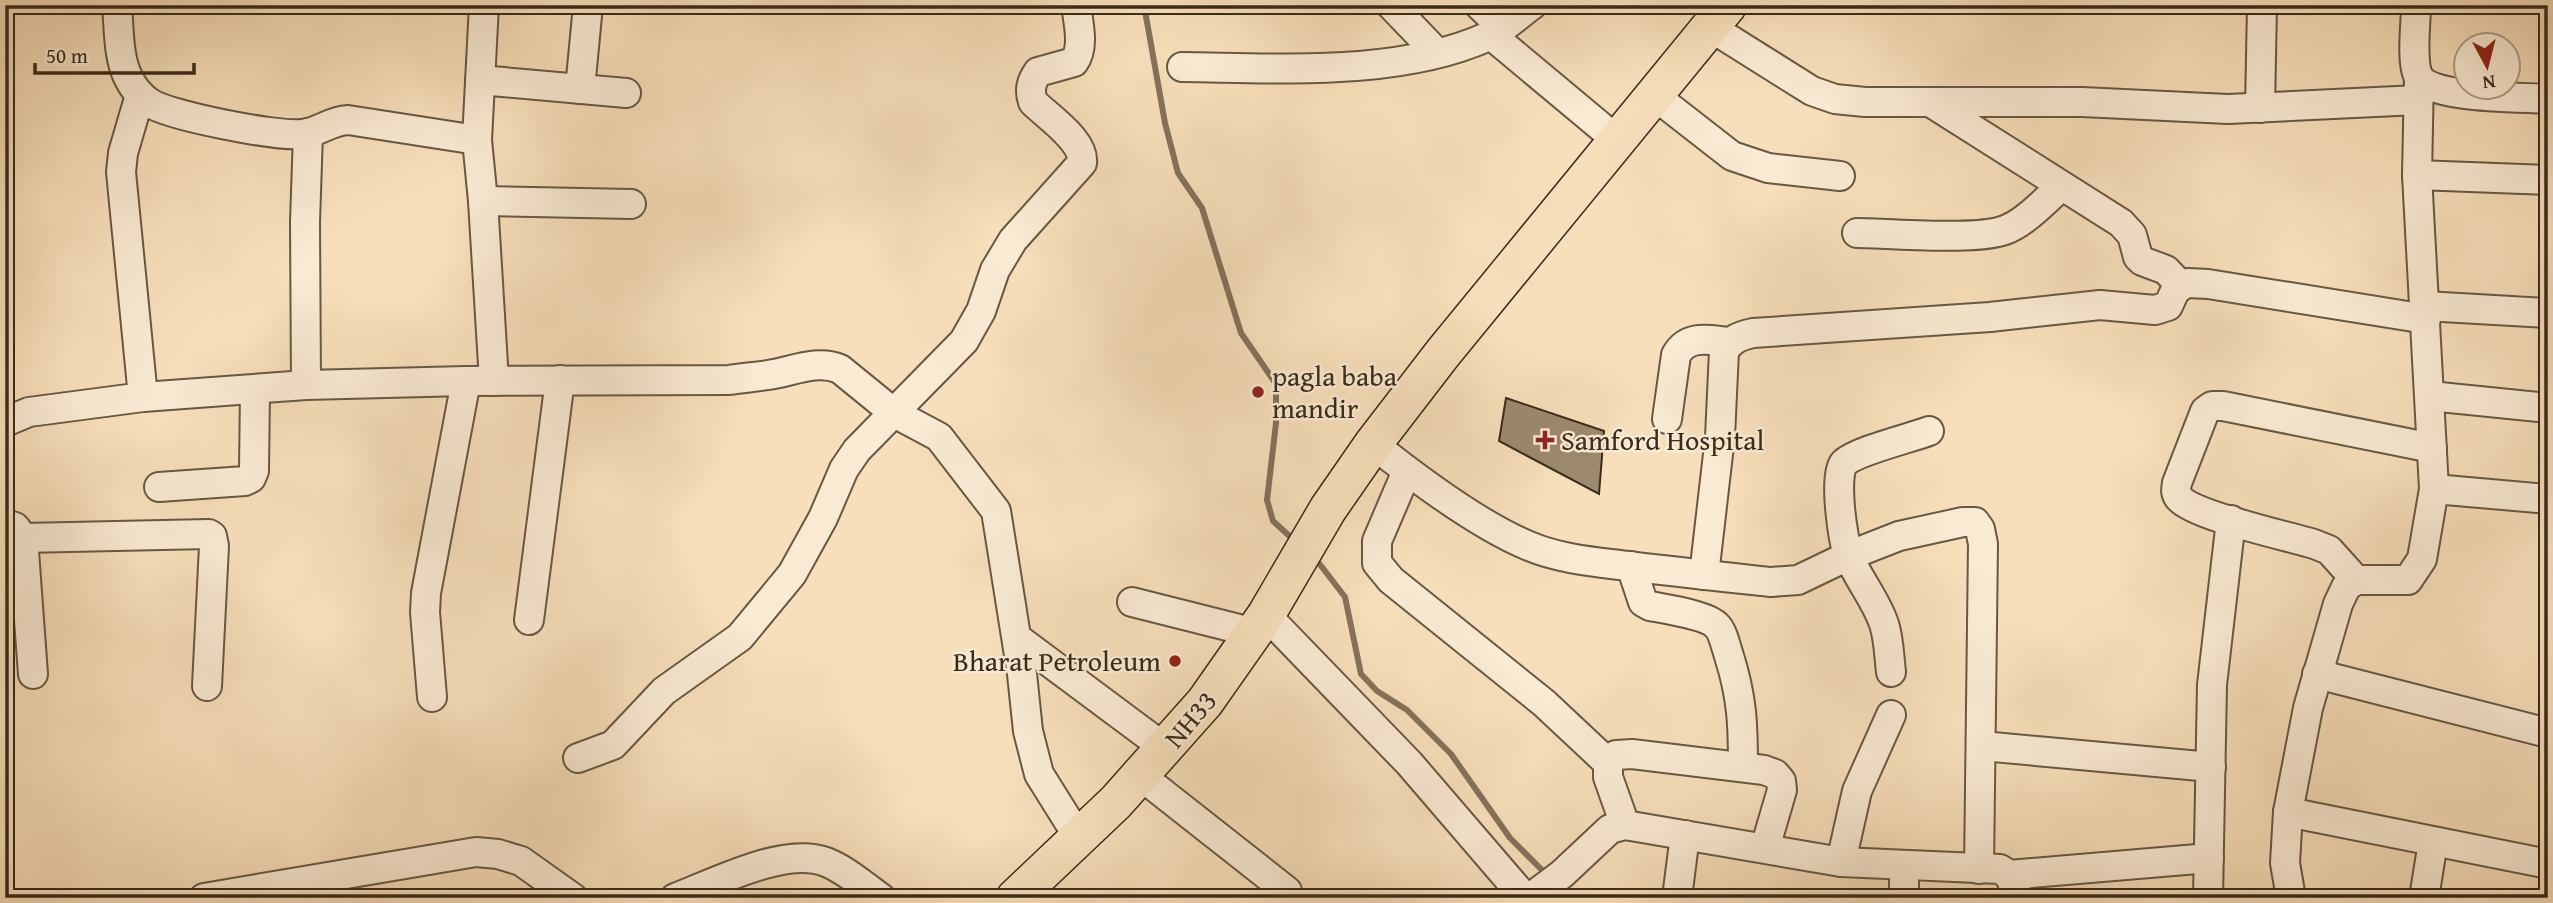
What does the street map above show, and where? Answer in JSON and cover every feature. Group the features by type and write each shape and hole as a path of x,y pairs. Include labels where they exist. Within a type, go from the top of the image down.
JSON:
{"main road":[{"name":"NH33","path":"1015,898 1141,776 1205,702 1260,624 1373,444 1486,300 1719,16"}],"street":[{"path":"117,5 128,77 140,95 152,105 209,121 294,135 308,133 330,122 348,120 477,140"},
{"path":"484,5 477,140 484,201 494,381"},
{"path":"580,89 588,5"},
{"path":"578,758 613,745 664,691 740,637 792,574 856,450 964,341 981,311 1004,253 1082,163 1083,154 1079,145 1033,102 1030,93 1038,72 1067,64 1078,57 1076,5"},
{"path":"1391,5 1437,53"},
{"path":"1479,5 1497,31 1618,141"},
{"path":"1182,67 1334,68 1411,59 1455,49 1497,31 1532,5"},
{"path":"2260,108 2262,5"},
{"path":"2291,898 2285,863 2288,812 2308,708 2338,604 2346,587 2356,580 2408,580 2422,559 2434,489 2417,174 2416,5"},
{"path":"1719,16 1812,91 1835,99 1865,102 2082,102 2228,109 2260,108 2426,86 2436,90 2548,99"},
{"path":"480,80 626,93"},
{"path":"140,95 122,153 121,172 143,397"},
{"path":"1655,96 1732,156 1768,167 1840,176"},
{"path":"1930,102 2121,223 2132,235 2138,257 2166,270 2181,286"},
{"path":"306,385 305,222 308,133"},
{"path":"2417,174 2548,180"},
{"path":"1857,233 1985,234 2005,230 2022,220 2061,187"},
{"path":"484,201 631,204"},
{"path":"1667,419 1676,355 1682,345 1690,340 1729,342 1753,333 1990,317 2101,305 2155,310 2168,306 2175,291 2188,283 2425,313 2548,313"},
{"path":"1704,575 1720,437 1724,351 1729,342"},
{"path":"5,422 29,412 143,397 306,385 466,381 729,380 822,365 840,369 894,413 939,437 996,511 1017,638 1028,731 1039,774 1079,838"},
{"path":"529,620 560,380"},
{"path":"432,697 426,593 466,381"},
{"path":"159,486 245,481 251,478 254,471 255,390"},
{"path":"2430,396 2548,408"},
{"path":"2356,580 2329,550 2190,507 2180,500 2175,492 2204,411 2213,406 2432,448"},
{"path":"1891,671 1884,623 1848,556 1839,473 1845,463 1858,456 1929,431"},
{"path":"1373,444 1407,471 1478,518 1530,547 1571,558 1631,566 1771,582 1798,580 1899,536 1963,522 1975,522 1980,529 1983,544 1979,869"},
{"path":"1407,471 1377,541 1377,563 1391,580 1544,703 1608,764"},
{"path":"2434,489 2548,499"},
{"path":"2208,898 2212,685 2231,520"},
{"path":"33,674 14,531 209,534 214,546 207,686"},
{"path":"1631,566 1643,602 1705,619 1717,625 1739,688 1743,711 1743,767"},
{"path":"1132,602 1260,624 1409,763 1531,896 1562,874 1610,829 1625,825 1841,862 2000,869 2014,887 2209,858"},
{"path":"1017,638 1166,748"},
{"path":"2317,674 2548,733"},
{"path":"1841,862 1857,791 1891,715"},
{"path":"1982,746 2211,767"},
{"path":"1625,825 1608,777 1608,764 1616,755 1632,754 1765,770 1781,780 1782,790 1765,848"},
{"path":"1141,776 1287,891"},
{"path":"2288,812 2548,864"},
{"path":"1677,898 1685,835"},
{"path":"2424,898 2433,842"},
{"path":"204,898 476,852 498,854 521,861 573,898"},
{"path":"676,898 765,864 788,859 823,861 881,898"},
{"path":"1904,865 1904,898"}],"building":[{"path":"1506,398 1604,431 1599,494 1499,441"}],"waterway":[{"path":"1144,5 1165,123 1178,173 1202,208 1241,333 1276,384 1276,423 1267,500 1273,521 1296,542"},
{"path":"1315,558 1345,597 1361,674 1377,691 1407,710 1451,754 1510,838 1548,876"}],"place":[{"name":"pagla baba mandir","path":"1258,392"},
{"name":"Samford Hospital","path":"1545,440"},
{"name":"Bharat Petroleum","path":"1175,661"}]}
